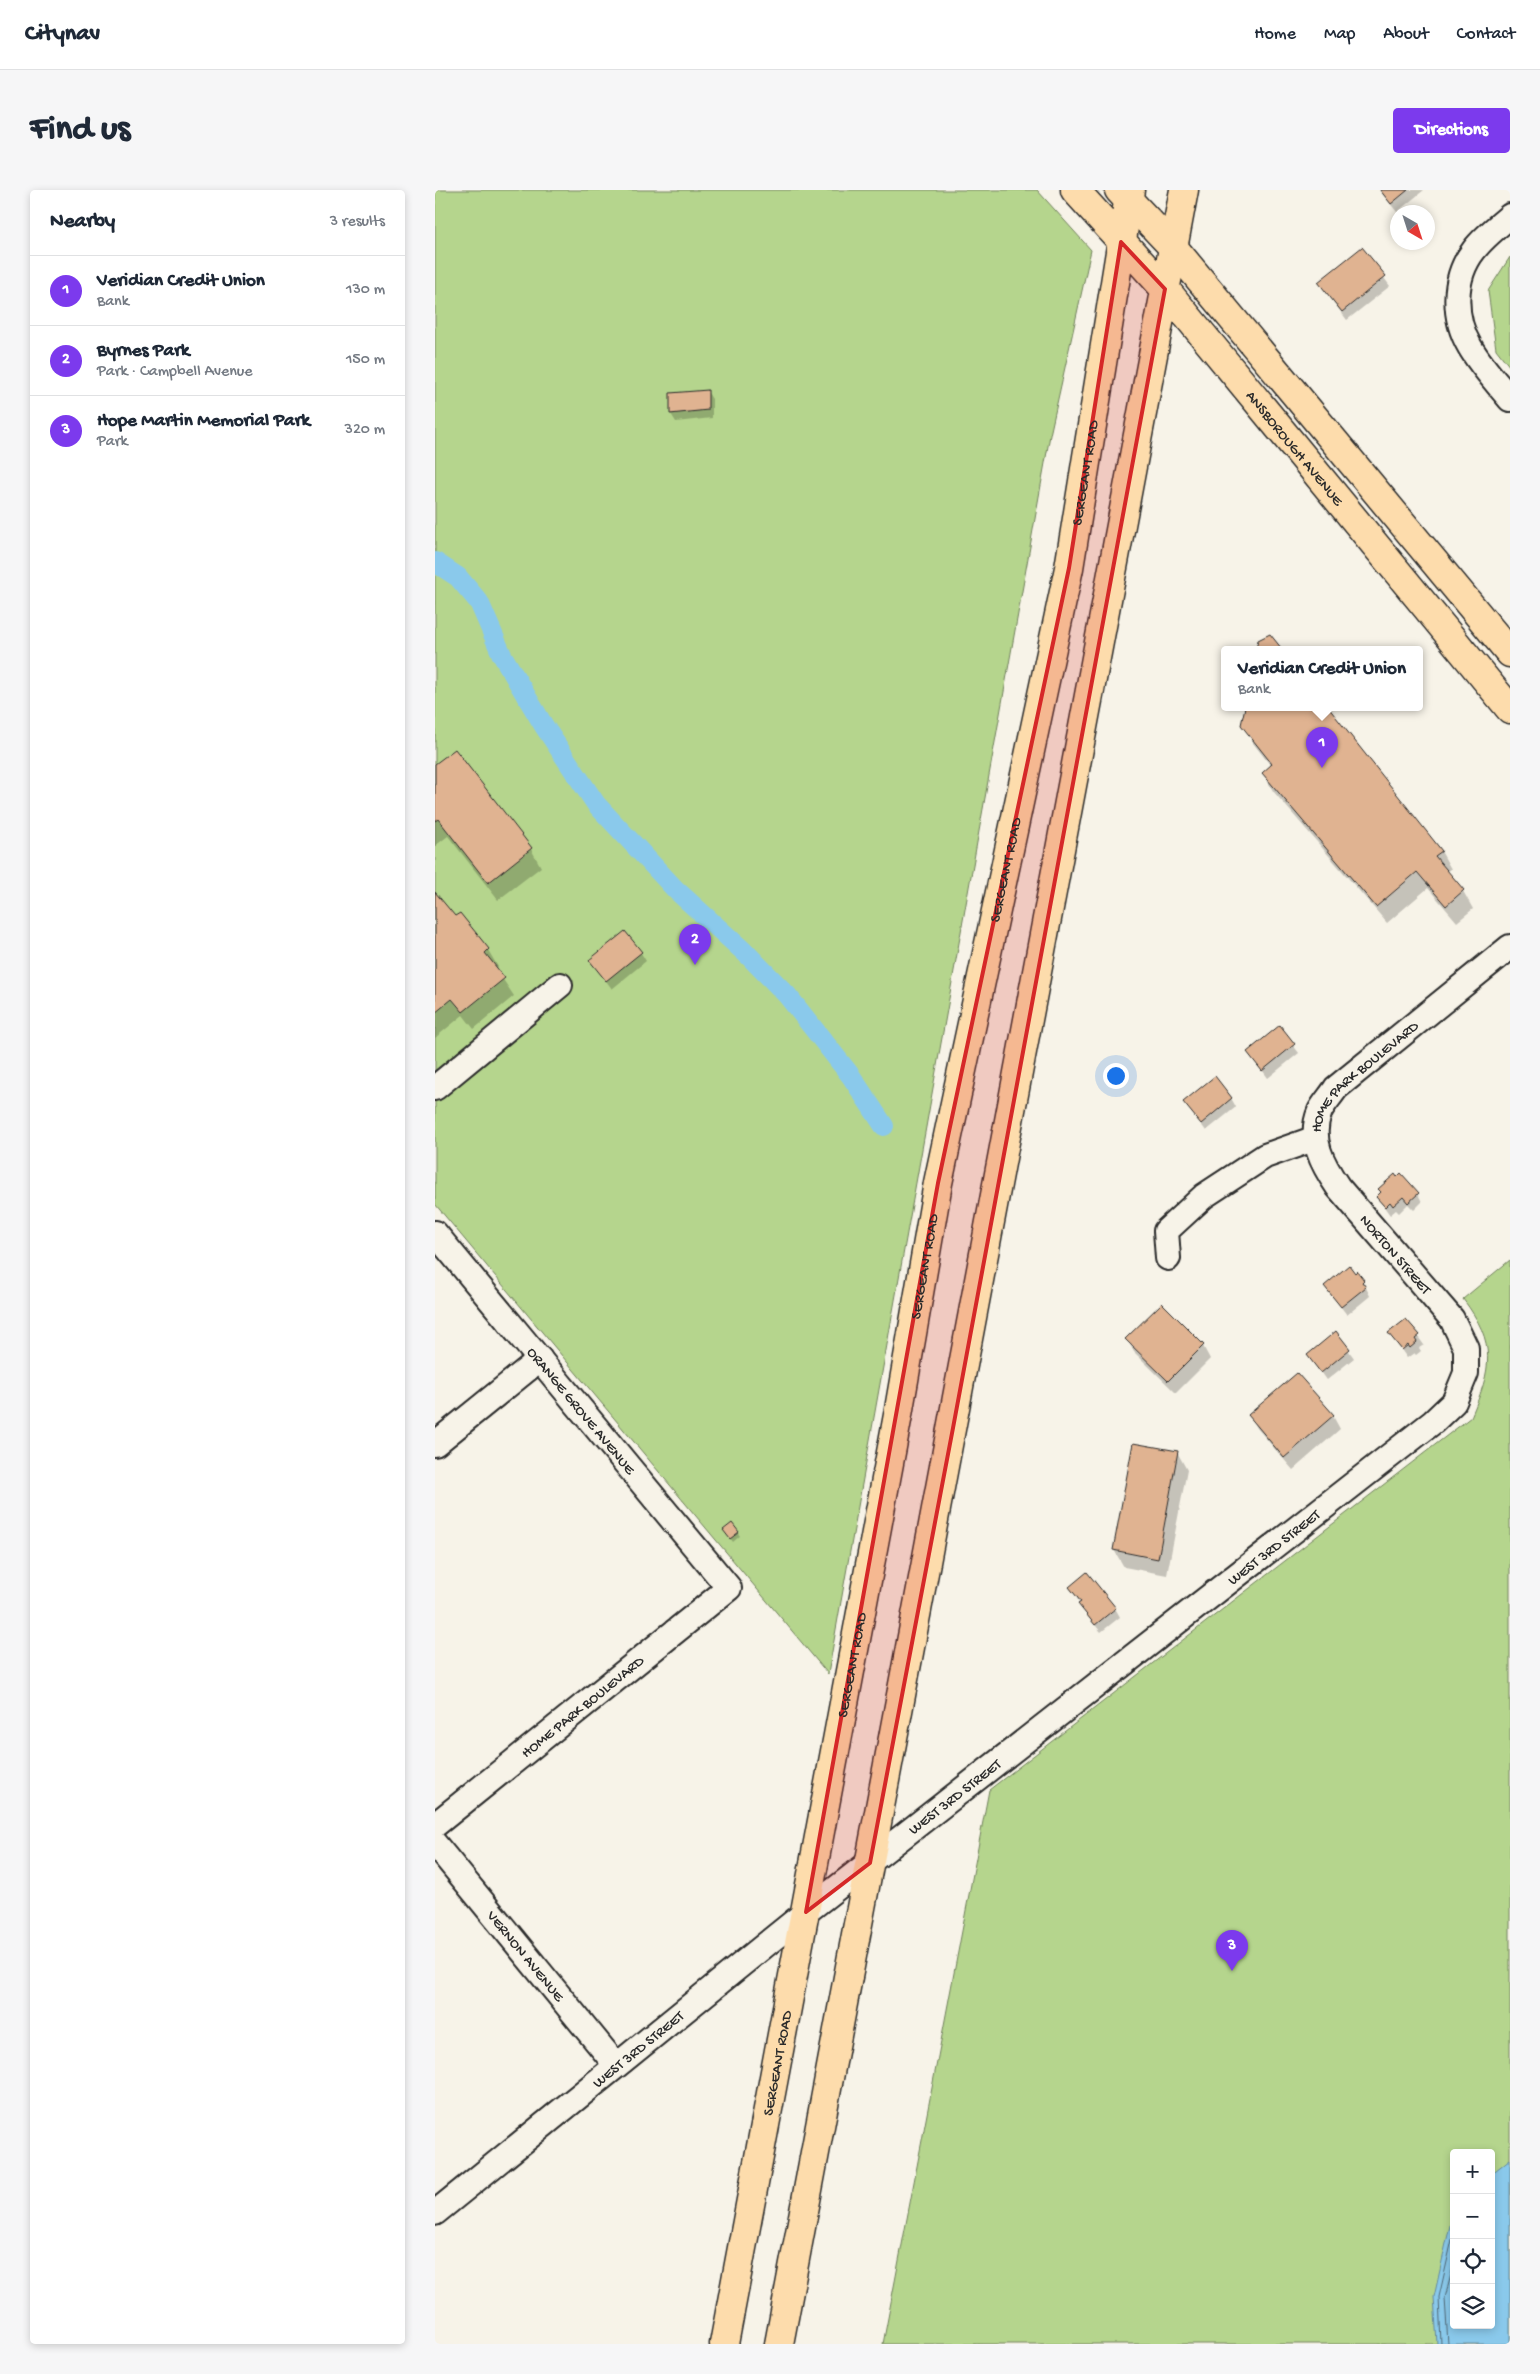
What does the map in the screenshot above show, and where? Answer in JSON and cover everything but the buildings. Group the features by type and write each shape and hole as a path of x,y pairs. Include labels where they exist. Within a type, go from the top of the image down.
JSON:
{"main road":[{"name":"ANSBOROUGH AVENUE","path":"1075,190 1165,289 1510,709"},
{"path":"779,2344 1184,190"},
{"name":"SERGEANT ROAD","path":"724,2344 898,1415 938,1183 1069,568 1121,242 1126,193"},
{"path":"1126,193 1510,653"}],"street":[{"path":"1510,216 1486,236 1472,251 1463,268 1457,298 1458,315 1470,347 1510,399"},
{"name":"HOME PARK BOULEVARD","path":"1168,1258 1166,1231 1204,1196 1265,1156 1316,1138 1320,1112 1335,1088 1510,947"},
{"path":"435,1088 560,986"},
{"name":"NORTON STREET","path":"1316,1138 1322,1163 1338,1187 1452,1319 1467,1348 1466,1373"},
{"name":"ORANGE GROVE AVENUE","path":"435,1233 729,1588"},
{"path":"435,1444 540,1360"},
{"name":"WEST 3RD STREET","path":"435,2213 806,1912 1433,1422 1454,1402 1466,1373"},
{"name":"HOME PARK BOULEVARD","path":"435,1825 729,1588"},
{"name":"VERNON AVENUE","path":"435,1844 617,2065"}],"highlighted area":[{"path":"1121,242 1165,289 953,1428 870,1863 806,1912 938,1183 1069,568"}],"green space":[{"path":"435,190 1037,190 1091,250 1050,435 828,1674 435,1204"},
{"path":"1510,257 1510,367 1496,349 1488,291"},
{"path":"1510,1260 1510,2344 883,2344 989,1790 1471,1417 1487,1370 1488,1356 1482,1330 1463,1299"}],"water":[{"path":"1510,2159 1510,2344 1437,2344 1434,2297 1450,2225 1450,2329 1495,2329 1495,2171"}],"waterway":[{"path":"435,562 458,577 479,602 502,655 544,726 596,804 676,890 749,956 787,995 851,1076 884,1126"}],"place":[{"name":"Veridian Credit Union","path":"1322,768"},
{"name":"Byrnes Park","path":"695,965"},
{"name":"Hope Martin Memorial Park","path":"1232,1971"}]}
